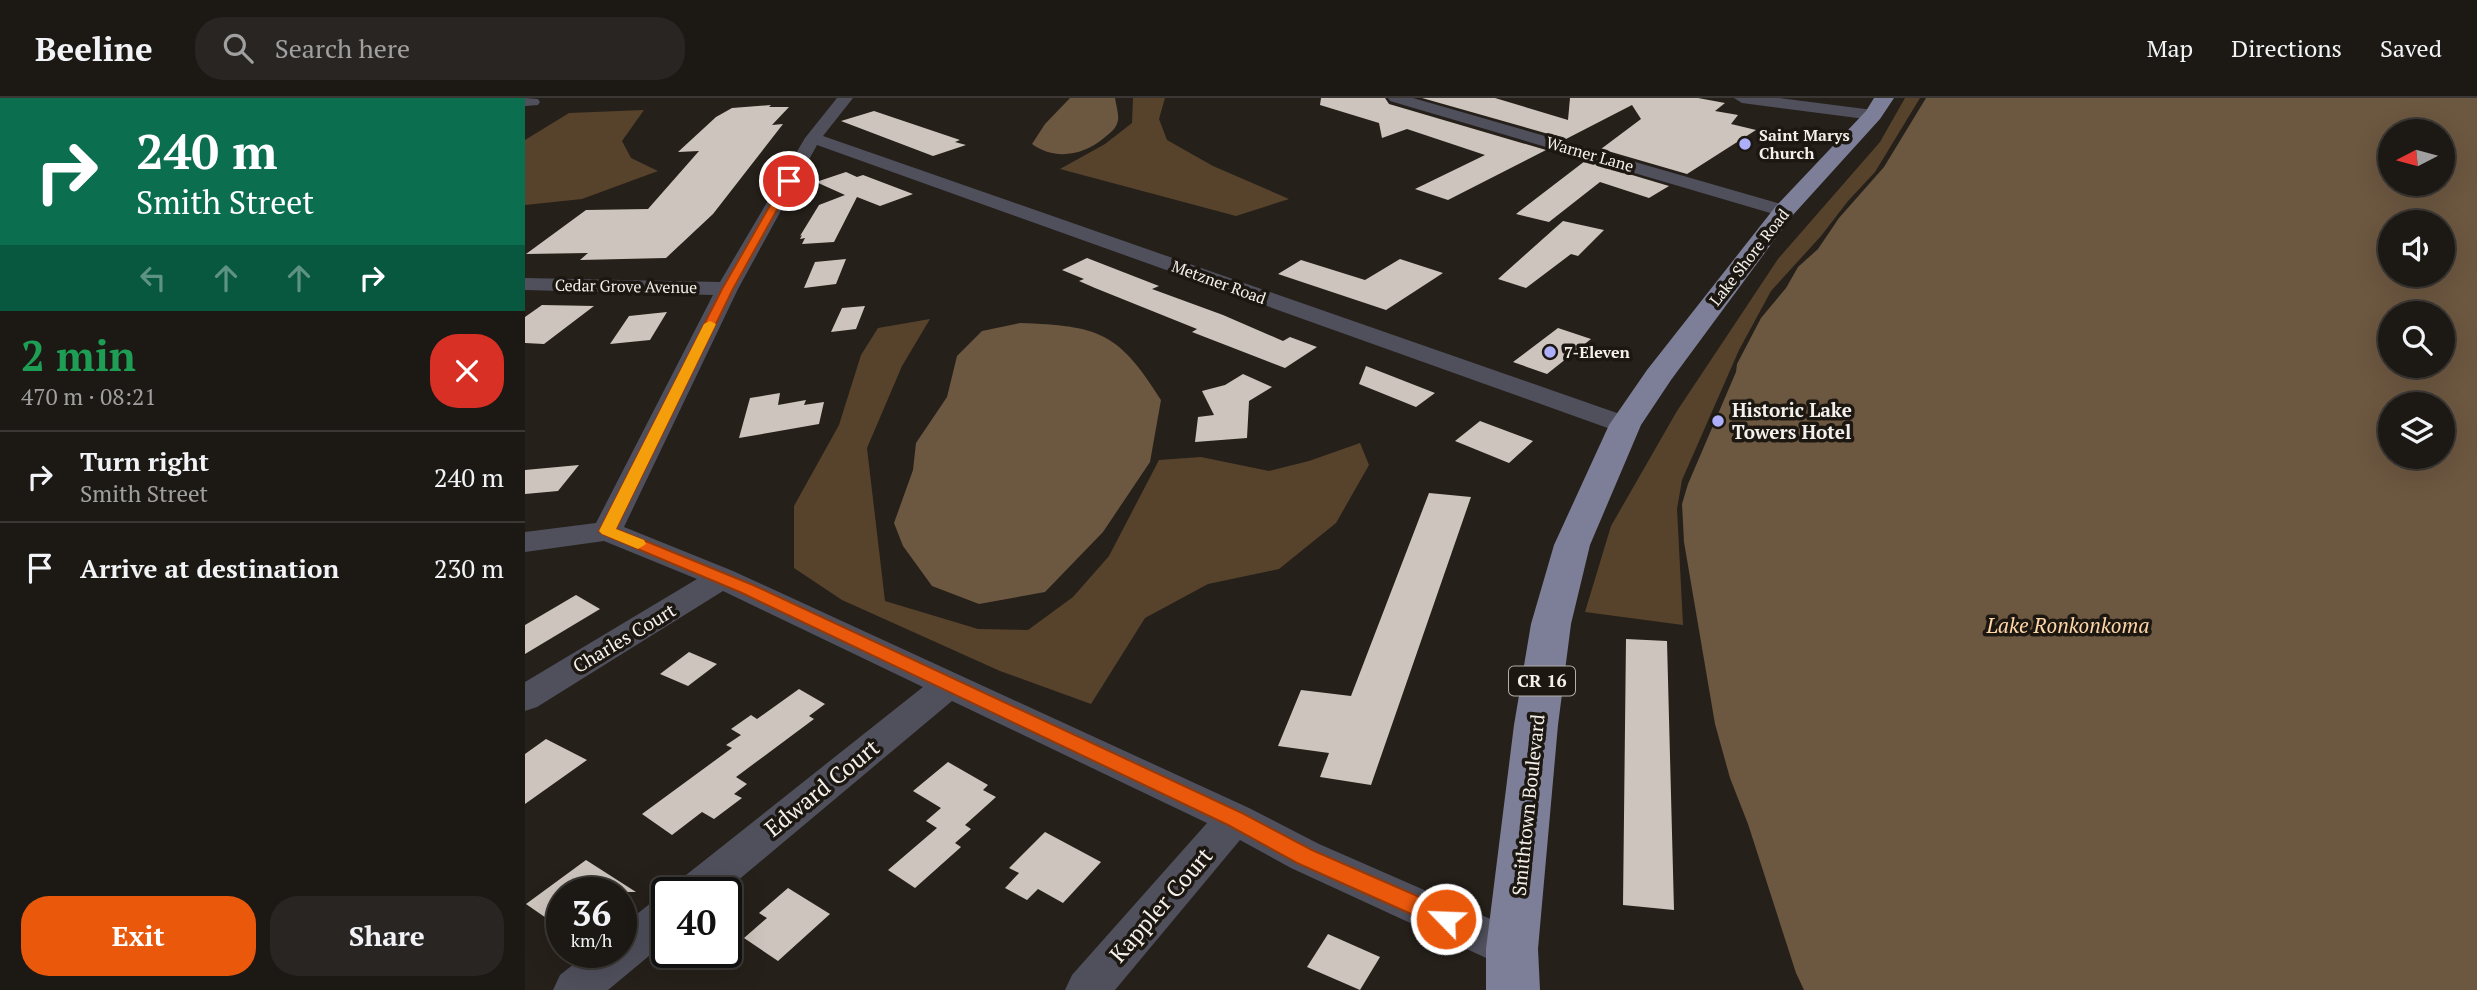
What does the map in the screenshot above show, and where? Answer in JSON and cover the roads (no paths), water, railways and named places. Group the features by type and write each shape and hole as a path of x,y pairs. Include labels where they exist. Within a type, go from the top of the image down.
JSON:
{"main road":[{"name":"Lake Shore Road","path":"1625,425 1658,376 1784,211 1878,107"},
{"name":"Smithtown Boulevard","path":"1513,969 1536,725 1551,624 1572,545 1625,425"}],"street":[{"path":"607,531 727,289 813,138 845,98"},
{"name":"Warner Lane","path":"1395,98 1784,211"},
{"path":"1742,98 1878,107"},
{"name":"Metzner Road","path":"813,138 1625,425"},
{"name":"Cedar Grove Avenue","path":"525,284 727,289"},
{"path":"525,542 607,531 722,578 1235,819 1513,969"},
{"name":"Charles Court","path":"525,698 722,578"},
{"name":"Edward Court","path":"713,877 950,684"},
{"name":"Kappler Court","path":"1087,990 1235,819"},
{"path":"575,990 651,928"}],"water":[{"path":"1070,98 1115,98 1118,115 1116,125 1096,144 1078,152 1050,153 1032,144 1045,124"},
{"name":"Lake Ronkonkoma","path":"1926,98 2477,98 2477,990 1804,990 1730,778 1715,724 1684,542 1682,504 1737,364 1761,318 1786,288 1798,267 1818,249 1839,218 1884,167"},
{"path":"1020,323 1088,330 1104,337 1132,359 1161,400 1150,462 1103,532 1045,592 979,604 932,586 903,546 894,523 913,470 916,443 947,397 957,356 982,331"}],"place":[{"name":"Saint Marys Church","path":"1745,144"},
{"name":"7-Eleven","path":"1550,352"},
{"name":"Historic Lake Towers Hotel","path":"1718,421"}]}
